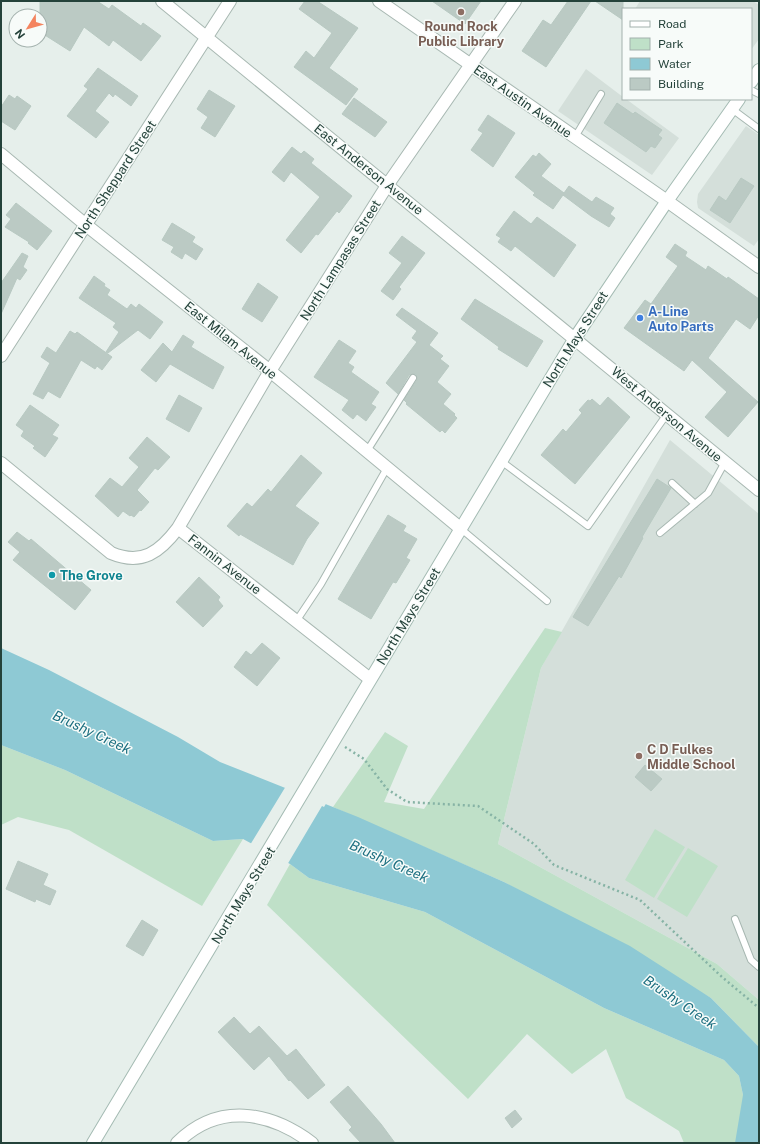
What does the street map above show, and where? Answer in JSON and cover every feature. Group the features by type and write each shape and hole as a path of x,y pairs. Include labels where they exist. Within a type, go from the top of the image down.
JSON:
{"street":[{"name":"East Anderson Avenue","path":"162,1 575,338"},
{"name":"North Sheppard Street","path":"1,356 230,1"},
{"name":"East Austin Avenue","path":"379,1 667,201 759,267"},
{"name":"North Lampasas Street","path":"178,528 270,371 388,184 512,2"},
{"path":"752,80 759,70"},
{"name":"North Mays Street","path":"93,1143 575,338 667,201 738,100"},
{"name":"East Milam Avenue","path":"1,154 86,225 270,371 460,528"},
{"name":"West Anderson Avenue","path":"575,338 725,462 757,485"},
{"name":"Fannin Avenue","path":"1,463 102,546 120,557 136,559 152,554 168,542 178,528 297,620 370,679"},
{"path":"177,1143 188,1132 206,1122 224,1117 242,1115 260,1117 282,1124 312,1143"}],"lane":[{"path":"574,137 601,94"},
{"path":"732,109 759,129"},
{"path":"367,451 413,378"},
{"path":"500,461 588,526 667,414"},
{"path":"660,534 708,494 725,462"},
{"path":"297,620 321,584 387,468"},
{"path":"672,483 695,504"},
{"path":"460,528 547,601"},
{"path":"735,919 751,960 759,967"}],"path":[{"path":"335,741 364,759 387,789 407,802 478,806 534,844 554,865 640,900 722,977 759,1008"}],"shaded area":[{"path":"640,1 753,1 759,5 759,39 752,49 752,8 636,8"},
{"path":"586,69 622,96 622,100 627,100 679,138 652,175 558,111"},
{"path":"746,126 759,135 759,239 754,246 698,208 697,202 698,194"},
{"name":"C D Fulkes Middle School","path":"670,440 759,514 759,1000 717,964 498,844 541,668"}],"green space":[{"path":"545,628 562,632 541,668 498,844 717,964 759,1000 759,1047 711,998 504,882 333,807 385,732 408,746 384,802 424,809"},
{"path":"1,745 65,770 213,841 243,839 202,906 69,830 18,817 1,825"},
{"path":"655,829 685,847 654,898 625,880"},
{"path":"688,848 718,866 687,917 657,899"},
{"path":"290,864 309,878 425,912 604,1008 724,1060 739,1076 743,1095 759,1143 684,1143 679,1131 626,1098 606,1049 572,1074 527,1034 468,1099 267,905"}],"water":[{"name":"Brushy Creek","path":"1,648 49,670 178,737 220,762 358,817 504,882 630,946 711,998 759,1047 759,1143 735,1143 743,1095 739,1076 724,1060 604,1008 425,912 309,878 290,864 243,839 213,841 65,770 1,745"}],"pier":[{"path":"286,786 327,802 324,807 322,806 287,865 250,845"}],"building":[{"path":"40,1 97,1 109,9 112,5 141,26 143,23 161,36 141,61 113,40 109,46 84,27 70,51 48,37 48,8 40,8"},
{"path":"305,1 317,1 358,28 329,68 358,89 346,105 294,67 306,51 314,58 332,33 299,9"},
{"name":"Round Rock Public Library","path":"432,1 481,1 465,24"},
{"path":"568,1 591,1 546,67 522,51 543,20 551,25"},
{"path":"595,1 623,1 622,19"},
{"path":"98,68 138,96 131,106 115,94 113,97 109,93 95,111 109,122 96,138 67,116 88,89 84,86"},
{"path":"209,90 235,106 215,137 201,128 208,117 197,109"},
{"path":"9,95 15,99 17,96 31,106 15,130 1,121 1,107"},
{"path":"354,98 387,122 375,137 342,114"},
{"path":"617,103 633,114 635,112 662,130 658,135 662,138 655,148 651,146 646,152 604,123"},
{"path":"488,115 515,133 493,167 471,150 483,133 478,130"},
{"path":"292,147 301,154 304,151 314,159 311,163 352,196 339,213 337,211 301,253 286,240 320,197 291,172 284,182 272,172"},
{"path":"539,153 551,164 541,176 564,193 569,186 592,202 596,197 614,208 610,214 615,218 609,227 591,216 563,195 553,209 533,195 535,193 515,177 533,155 536,157"},
{"path":"741,178 754,186 730,223 710,210 719,196 726,201"},
{"path":"16,203 52,231 37,250 28,243 29,242 5,227 11,219 6,215"},
{"path":"514,211 531,224 537,217 576,245 554,277 515,246 511,251 498,242 501,238 496,235"},
{"path":"172,223 195,237 192,242 203,249 196,260 185,253 182,259 171,252 174,247 162,240"},
{"path":"402,236 425,253 399,287 401,289 393,300 381,291 402,263 389,253"},
{"path":"675,244 687,252 685,256 706,270 708,266 727,279 728,277 759,299 759,315 750,329 736,319 708,358 758,402 728,437 705,417 727,392 692,360 684,371 624,328 645,300 651,304 678,266 666,257"},
{"path":"22,253 28,256 23,267 27,270 20,280 17,278 1,314 1,283"},
{"path":"94,276 105,284 104,286 110,290 107,295 127,309 131,304 136,308 139,304 163,322 150,339 138,330 108,353 106,352 119,332 113,327 116,323 79,298"},
{"path":"258,283 278,297 262,322 242,309"},
{"path":"475,299 543,341 527,367 498,349 499,347 461,319"},
{"path":"402,308 438,333 429,345 443,356 440,359 449,366 437,382 451,394 443,404 455,414 454,415 457,418 445,433 442,430 440,432 406,404 407,403 404,400 417,380 416,374 409,375 398,394 386,383 417,342 412,338 417,331 396,315"},
{"path":"70,331 75,334 77,332 112,357 102,370 97,366 95,369 81,360 60,398 48,391 43,399 33,394 50,363 41,357 47,347 56,353"},
{"path":"183,335 194,342 191,347 224,367 213,389 170,364 156,382 141,370 163,343 172,352"},
{"path":"339,340 356,351 348,363 354,367 351,372 379,392 371,404 376,407 366,421 357,414 353,419 342,410 349,400 314,377"},
{"path":"179,395 202,408 189,432 166,419"},
{"path":"608,397 630,417 575,484 541,455 563,429 566,432 582,413 579,410 588,400 590,401 592,399 600,406"},
{"path":"30,405 59,425 52,435 58,438 45,457 33,448 35,446 21,436 24,431 16,425"},
{"path":"147,437 170,457 158,470 155,468 137,490 149,502 134,517 123,511 118,517 95,496 110,478 122,487 139,467 129,458"},
{"path":"301,455 322,473 295,506 319,523 307,539 293,565 240,534 239,536 227,526 247,503 252,507 268,489 271,492"},
{"path":"657,479 671,488 642,537 643,538 621,578 619,576 588,626 573,617"},
{"path":"388,515 406,526 403,531 417,539 406,558 410,560 396,583 393,582 371,619 338,599"},
{"name":"The Grove","path":"17,532 29,541 31,539 91,590 75,610 13,560 20,552 8,542"},
{"path":"199,577 220,597 218,600 223,606 203,627 176,602"},
{"path":"262,643 280,658 257,686 234,667 246,651 251,655"},
{"path":"645,765 662,779 651,791 635,777"},
{"path":"18,861 48,874 43,885 56,891 50,905 36,899 35,902 6,889"},
{"path":"142,920 158,930 143,956 126,946"},
{"path":"234,1017 250,1034 259,1026 287,1056 296,1049 325,1085 308,1099 290,1080 289,1081 269,1056 254,1070 218,1032"},
{"path":"348,1086 381,1124 395,1143 361,1143 349,1130 352,1127 330,1102"},
{"path":"515,1110 522,1119 512,1128 505,1118"}],"place":[{"name":"Round Rock Public Library","path":"461,12"},
{"name":"A-Line Auto Parts","path":"640,318"},
{"name":"The Grove","path":"52,575"},
{"name":"C D Fulkes Middle School","path":"639,756"}]}
